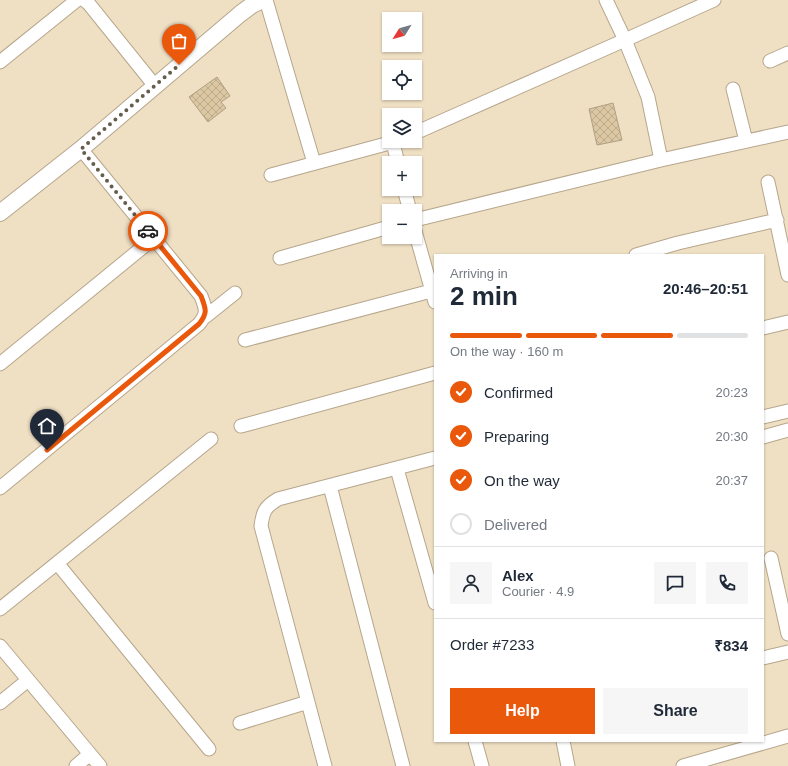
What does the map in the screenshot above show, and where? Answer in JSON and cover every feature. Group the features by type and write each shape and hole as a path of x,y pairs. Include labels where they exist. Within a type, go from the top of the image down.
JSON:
{"street":[{"path":"0,62 77,0"},
{"path":"84,0 89,4 155,86"},
{"path":"0,213 81,149 240,14 262,0"},
{"path":"266,0 314,163"},
{"path":"606,0 625,40 648,97 660,160"},
{"path":"422,130 714,0"},
{"path":"770,61 788,53"},
{"path":"733,89 746,140"},
{"path":"422,218 660,160 788,132"},
{"path":"270,175 382,145"},
{"path":"81,149 201,296 206,308 205,317"},
{"path":"768,182 788,275"},
{"path":"640,254 678,243 777,220"},
{"path":"280,258 382,229"},
{"path":"0,364 154,238"},
{"path":"245,340 434,295 419,244"},
{"path":"0,488 235,293"},
{"path":"764,328 788,322"},
{"path":"241,426 434,373"},
{"path":"764,417 788,411"},
{"path":"764,437 788,430"},
{"path":"0,610 211,439"},
{"path":"325,766 261,526 262,515 268,506 278,500 434,458"},
{"path":"397,469 434,598"},
{"path":"330,486 403,766"},
{"path":"771,558 788,634"},
{"path":"57,563 209,749"},
{"path":"0,646 100,766"},
{"path":"764,658 788,652"},
{"path":"0,703 28,680"},
{"path":"240,723 308,702"},
{"path":"683,766 788,736"},
{"path":"474,742 482,766"},
{"path":"562,742 568,766"},
{"path":"76,766 90,754"}],"building":[{"path":"217,77 230,96 221,102 226,108 208,122 189,97"},
{"path":"613,103 622,140 597,145 589,109"}],"way so far":[{"path":"148,231 81,149 179,65"}],"route":[{"path":"47,450 199,324 205,317 206,308 201,296 148,231"}]}
